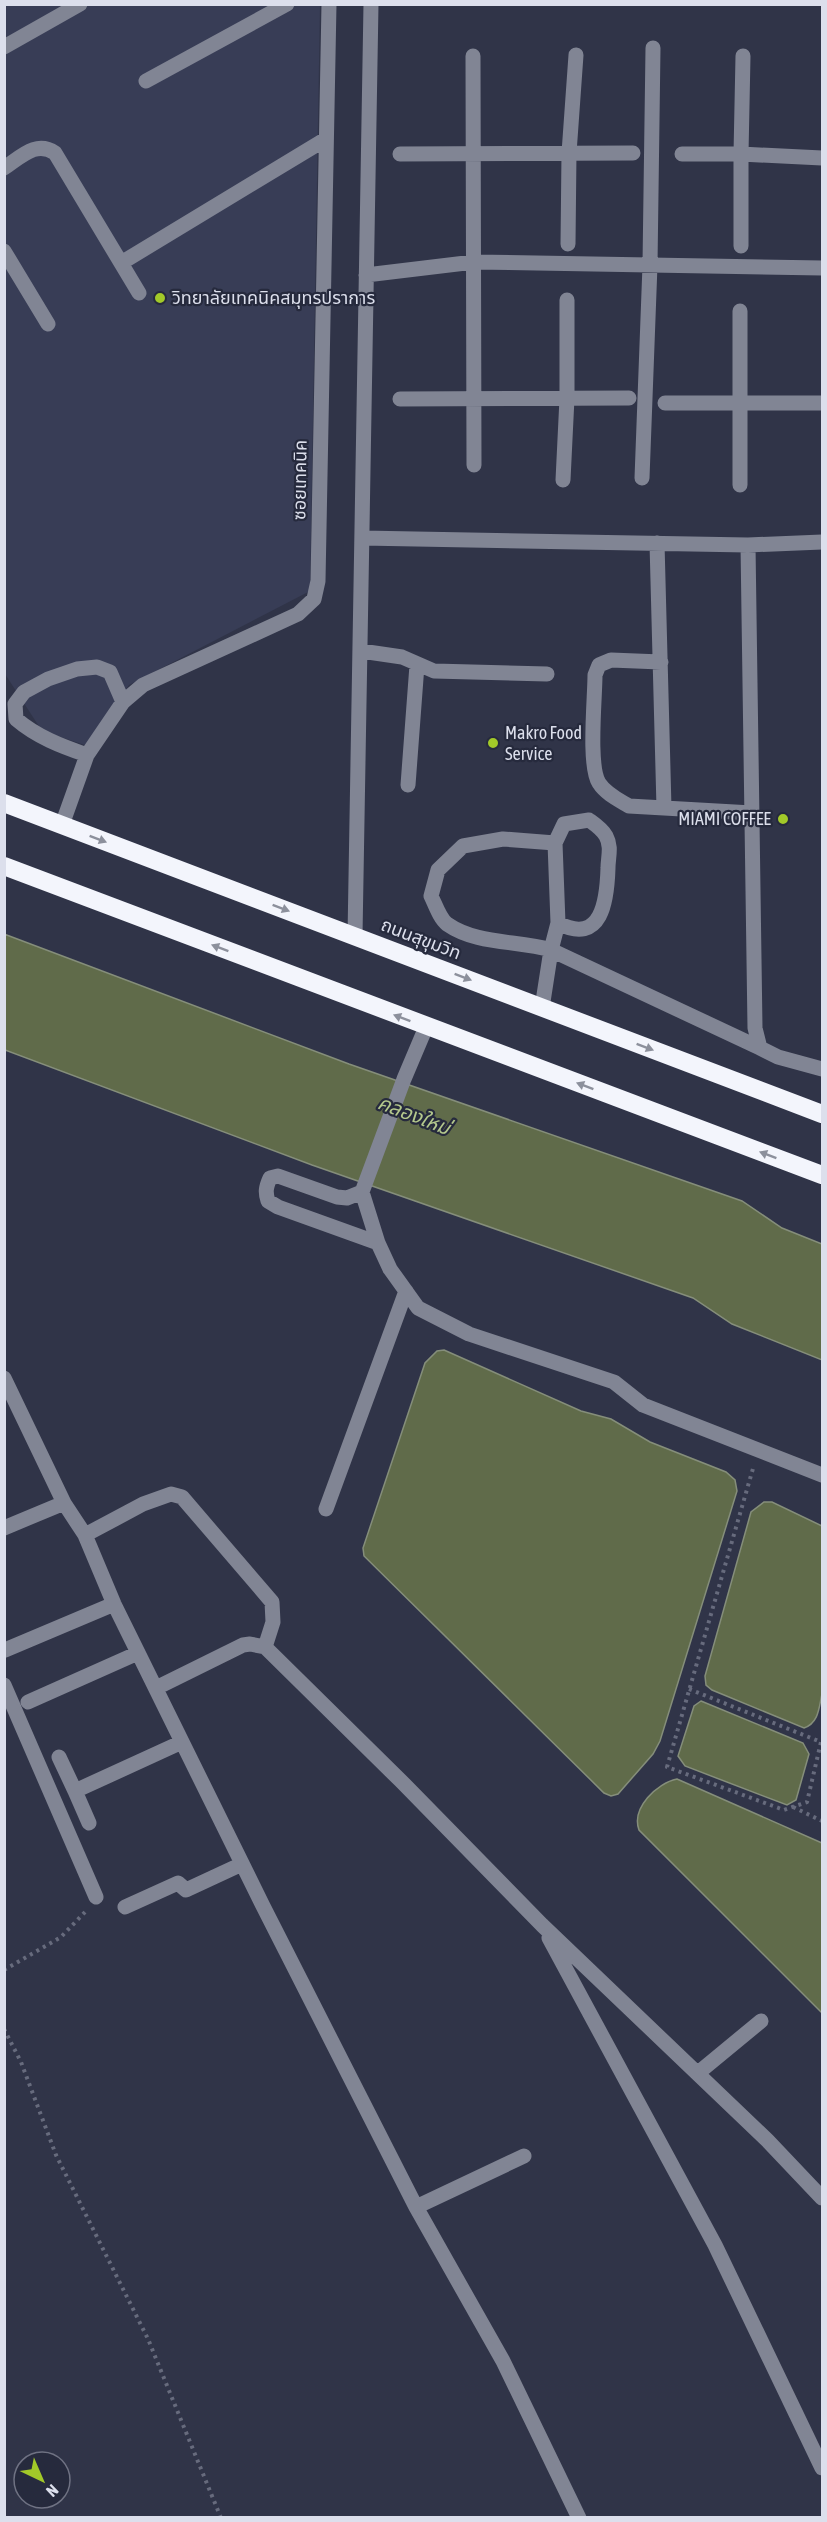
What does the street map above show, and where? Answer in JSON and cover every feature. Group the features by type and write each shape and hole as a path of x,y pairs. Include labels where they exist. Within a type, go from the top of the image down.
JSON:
{"highway":[{"name":"ถนนสุขุมวิท","path":"4,803 822,1114"},
{"path":"4,866 822,1175"}],"street":[{"path":"4,47 80,4"},
{"path":"146,81 287,4"},
{"name":"ซอยเทคนิค","path":"62,825 87,755 123,702 143,685 298,614 314,598 318,581 329,4"},
{"path":"355,936 371,4"},
{"path":"642,478 650,265 653,48"},
{"path":"568,244 569,153 576,55"},
{"path":"473,56 474,465"},
{"path":"741,246 743,56"},
{"path":"121,263 326,139"},
{"path":"4,168 36,147 46,147 55,153 139,293"},
{"path":"400,154 633,153"},
{"path":"682,154 822,158"},
{"path":"4,251 48,324"},
{"path":"366,275 474,262 822,268"},
{"path":"563,480 567,398 567,300"},
{"path":"740,311 740,485"},
{"path":"399,399 629,398"},
{"path":"665,403 739,401 822,403"},
{"path":"362,538 748,545 822,542"},
{"path":"657,543 664,808"},
{"path":"748,545 754,1028 760,1048"},
{"path":"361,651 402,657 434,671 547,674"},
{"path":"661,662 611,660 600,664 595,675 594,768 599,783 629,806 752,813"},
{"path":"408,785 417,665"},
{"path":"16,719 15,704 24,692 48,679 77,669 97,667 110,672 123,702"},
{"path":"4,708 46,740 87,755"},
{"path":"542,1008 551,950 558,923 555,843 564,824 589,820 600,827 610,851 609,883 603,912 583,930 571,930 558,923"},
{"path":"555,843 503,839 463,846 438,870 431,896 446,924 482,939 530,944 551,950 778,1057 822,1069"},
{"path":"426,1027 363,1189 378,1243 390,1269 418,1308 469,1334 615,1382 643,1405 822,1475"},
{"path":"363,1189 347,1198 337,1197 278,1176 270,1178 265,1192 268,1201 278,1207 378,1243"},
{"path":"326,1509 406,1291"},
{"path":"4,1378 64,1503 85,1535 114,1604 242,1864 416,2207 503,2361 579,2517"},
{"path":"85,1535 143,1504 171,1494 182,1497 272,1602 273,1622 265,1647"},
{"path":"4,1528 64,1503"},
{"path":"5,1650 114,1604"},
{"path":"156,1688 243,1646 250,1644 265,1647 542,1925 767,2139 822,2198"},
{"path":"28,1702 138,1653"},
{"path":"4,1685 96,1898"},
{"path":"75,1791 182,1742"},
{"path":"59,1756 89,1823"},
{"path":"125,1907 178,1883 186,1890 242,1864"},
{"path":"542,1925 715,2246 822,2468"},
{"path":"698,2073 761,2021"},
{"path":"416,2207 524,2156"}],"path":[{"path":"689,1689 822,1740 807,1802 784,1810 667,1767 689,1689 758,1450"},
{"path":"792,1807 822,1821"},
{"path":"4,1970 60,1937 81,1918 96,1898"},
{"path":"4,2029 21,2062 56,2155 148,2339 221,2517"}],"shaded area":[{"name":"วิทยาลัยเทคนิคสมุทรปราการ","path":"4,5 320,5 310,591 129,685 85,745 42,731 5,674"}],"water":[{"name":"คลองใหม่","path":"4,934 349,1064 742,1201 782,1228 822,1244 822,1360 732,1324 693,1298 312,1165 5,1050"},
{"path":"444,1350 581,1411 611,1419 650,1442 726,1472 735,1480 737,1491 660,1741 653,1754 618,1794 611,1796 604,1793 364,1556 363,1548 425,1363 437,1351"},
{"path":"764,1502 772,1502 822,1526 822,1694 813,1722 804,1728 712,1690 706,1685 705,1676 751,1512"},
{"path":"701,1701 803,1743 809,1754 796,1800 787,1805 685,1766 678,1756 694,1706"},
{"path":"677,1779 822,1843 822,2013 639,1830 639,1813 642,1805 654,1791 669,1781"}],"place":[{"name":"วิทยาลัยเทคนิคสมุทรปราการ","path":"160,298"},
{"name":"Makro Food Service","path":"493,743"},
{"name":"MIAMI COFFEE","path":"783,819"}]}
